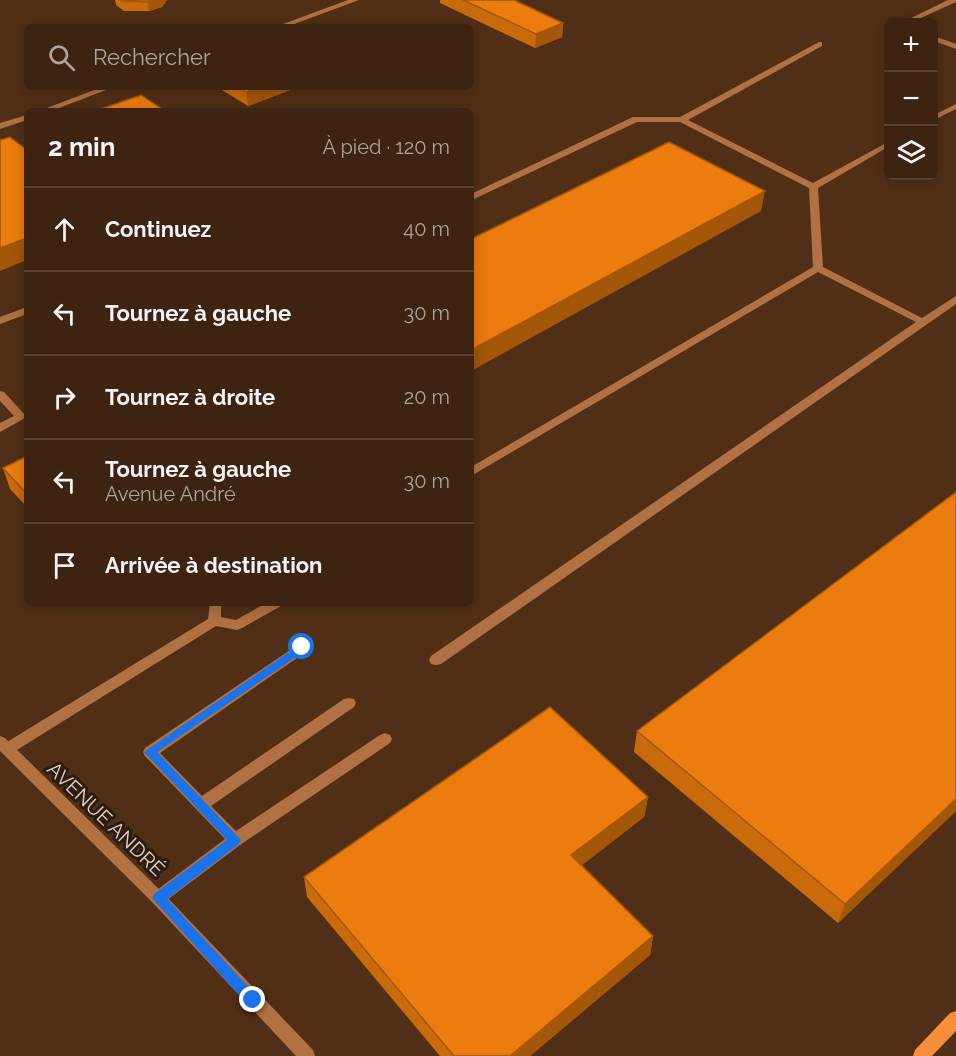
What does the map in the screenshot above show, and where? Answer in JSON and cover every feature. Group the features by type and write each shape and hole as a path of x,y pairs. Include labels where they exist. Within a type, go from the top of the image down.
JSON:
{"street":[{"path":"287,24 355,0"},
{"path":"916,18 954,0"},
{"path":"938,40 956,47"},
{"path":"682,120 819,44"},
{"path":"51,108 102,90"},
{"path":"938,115 956,106"},
{"path":"474,196 636,119 682,120 813,187"},
{"path":"0,126 24,120"},
{"path":"813,187 884,146"},
{"path":"813,187 818,268"},
{"path":"818,268 923,322"},
{"path":"474,470 818,268"},
{"path":"436,660 956,299"},
{"path":"0,321 24,311"},
{"path":"0,394 21,417 0,428"},
{"path":"214,621 215,606"},
{"path":"3,746 214,621 237,625 272,606"},
{"path":"235,840 150,752 302,647"},
{"path":"201,805 349,704"},
{"path":"158,898 235,840 385,739"},
{"name":"AVENUE ANDRÉ","path":"3,746 158,898 307,1056"},
{"path":"921,1056 956,1019"}],"building":[{"path":"120,0 153,0 148,2"},
{"path":"463,0 514,0 563,23 536,34"},
{"path":"141,95 160,108 104,108"},
{"path":"10,137 24,148 24,239 0,248 0,140"},
{"path":"669,142 765,191 474,348 474,238"},
{"path":"24,458 24,491 3,468"},
{"path":"956,492 956,799 845,904 637,731"},
{"path":"550,707 648,797 571,855 653,936 510,1056 454,1056 304,877"}],"route":[{"path":"253,1000 158,898 235,840 150,752 302,647"}]}
